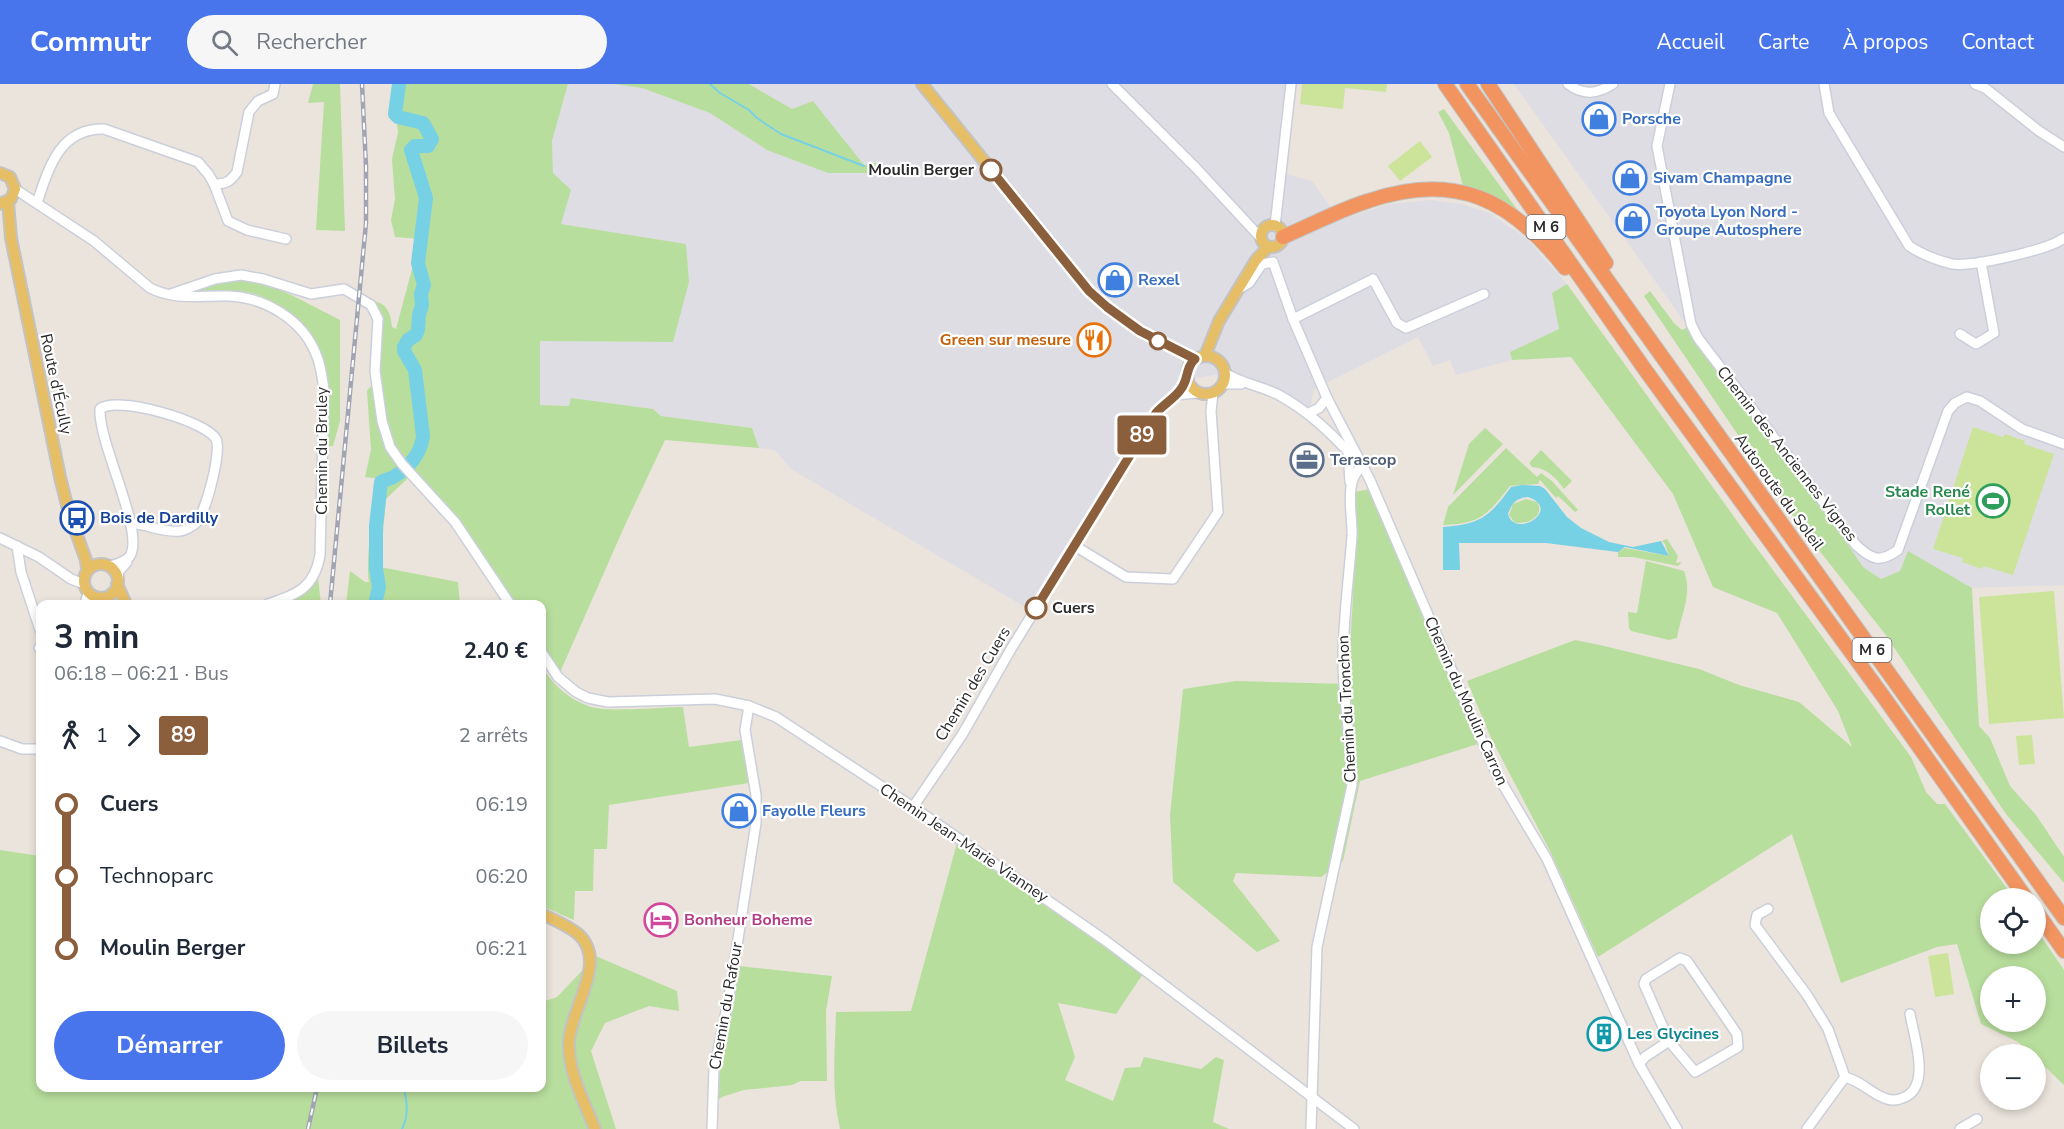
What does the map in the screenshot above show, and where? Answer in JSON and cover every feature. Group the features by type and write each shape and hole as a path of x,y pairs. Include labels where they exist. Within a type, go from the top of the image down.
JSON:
{"highway":[{"name":"M 6","path":"1445,84 1646,372 1883,696 2019,888"},
{"name":"Autoroute du Soleil","path":"1467,84 2064,918"},
{"path":"1488,84 1607,264 1648,335"},
{"path":"1279,231 1387,195 1445,189 1478,197 1503,208 1522,221 1544,243 1646,372"},
{"path":"2046,925 2064,951"}],"main road":[{"path":"922,84 1089,291 1123,320 1170,346 1201,360 1221,364 1224,378 1204,394 1193,390 1187,380 1187,370 1201,360 1215,329 1256,260 1263,242 1265,227 1279,231 1278,245 1263,242"},
{"path":"0,172 10,177 7,201"},
{"name":"Route d'Écully","path":"7,201 11,238 62,486 86,560 91,589"},
{"name":"Route d'Écully","path":"78,534 92,554 107,565 118,581"},
{"path":"91,589 94,565 107,565"},
{"path":"91,589 114,592 118,581"},
{"path":"118,581 125,600"},
{"path":"91,589 112,600"},
{"path":"546,916 576,932 585,942 589,954 591,966 571,1030 569,1052 576,1081 596,1129"}],"street":[{"path":"214,184 224,184 232,180 237,172 249,112 258,101 273,94 275,84"},
{"path":"1112,84 1196,168 1263,242"},
{"path":"1568,84 1586,93 1598,93 1613,84"},
{"name":"Chemin des Anciennes Vignes","path":"1670,84 1657,146 1690,324 1720,367 1865,553 1878,560 1898,550 1948,411 1955,403 1967,397 1980,401 2022,429 2064,444"},
{"path":"1826,84 1829,113 1909,246 1924,255 1954,264 1981,262 2051,245 2064,238"},
{"path":"1975,84 1985,88 2039,131 2064,147"},
{"path":"1279,231 1290,88"},
{"path":"35,202 61,148 75,135 90,129 104,129 198,162 214,184 228,221 247,230 286,239"},
{"name":"Chemin du Bruley","path":"7,201 35,202 105,250 142,284 160,293 185,298 228,296 248,298 265,303 287,317 305,334 321,367 324,390 322,534 318,564 310,582 300,591 278,600"},
{"name":"Chemin du Moulin Carron","path":"1239,289 1249,283 1262,264 1270,261 1274,264 1293,319 1328,398 1362,466 1496,773 1547,860 1639,1064 1677,1129"},
{"path":"1960,334 1976,344 1994,333 1981,262"},
{"path":"169,294 215,279 238,275 263,279 311,294 344,289 374,308 378,319 375,366 382,421 390,447 402,464 455,522 507,600"},
{"path":"1293,319 1373,279 1397,323 1406,328 1484,294"},
{"path":"1224,378 1250,384 1276,394 1309,413 1362,466"},
{"name":"Chemin des Cuers","path":"913,807 962,735 1011,649 1156,413 1176,395 1187,380"},
{"path":"1075,546 1126,577 1173,579 1218,512 1211,411 1204,394 1176,395"},
{"path":"1309,413 1319,408 1328,398"},
{"path":"118,581 119,571 131,555 133,535 103,431 100,409 105,405 122,404 160,413 189,422 214,436 218,444 207,499 196,523 182,531 130,523"},
{"path":"1348,451 1351,493"},
{"name":"Chemin du Tronchon","path":"1311,1129 1317,947 1352,785 1352,760 1343,664 1344,621 1352,534 1351,493 1354,474 1362,466"},
{"path":"0,538 59,570 78,576 91,589"},
{"path":"17,546 21,572 36,618"},
{"path":"107,565 125,561 131,555"},
{"name":"Chemin Jean-Marie Vianney","path":"546,659 563,683 588,698 608,702 715,699 749,706 776,717 913,807 1107,941 1354,1129"},
{"name":"Chemin du Rafour","path":"712,1129 711,1099 714,1070 729,997 756,823 756,795 745,730 749,706"},
{"path":"0,741 22,748 36,749"},
{"path":"1768,909 1757,915 1755,925 1807,995 1828,1029 1845,1077"},
{"path":"1680,958 1687,961 1737,1034 1738,1047 1695,1072 1669,1041 1644,984 1646,979 1680,958"},
{"path":"1845,1077 1856,1080 1885,1099 1899,1100 1911,1094 1919,1083 1920,1071 1910,1014"},
{"path":"1639,1064 1669,1041"},
{"path":"1807,1129 1845,1077"},
{"path":"1960,1129 1977,1119"}],"shaded area":[{"path":"568,84 614,84 642,88 710,113 767,150 828,173 864,166 813,101 792,109 750,84 1292,84 1286,174 1312,181 1340,220 1389,204 1430,200 1462,204 1489,213 1526,238 1567,284 1552,293 1559,329 1511,352 1512,360 1456,375 1450,360 1433,366 1418,337 1314,389 1309,413 1225,373 1187,380 1165,403 1075,546 1030,610 791,469 775,450 759,448 752,428 661,416 653,409 571,399 569,406 540,405 540,341 673,342 686,244 560,224 570,190 553,173 552,141"},
{"path":"1514,84 2064,84 2064,585 1972,588 1908,552 1900,571 1881,579 1863,567 1806,484 1688,327"}],"green space":[{"path":"313,84 340,84 345,231 316,230 324,102 308,103"},
{"path":"399,84 568,84 552,141 553,173 571,190 561,224 686,244 689,282 673,342 540,341 540,405 569,406 571,398 653,409 661,416 752,428 759,448 665,440 558,677 546,659 546,600 507,600 455,522 404,469 407,479 386,499 380,567 458,582 460,600 346,600 350,571 365,582 369,582 368,560 371,530 382,479 365,477 371,450 367,391 370,387 376,386 373,301 385,307 391,318 392,327 396,329 420,239 395,237 391,220 395,199 392,159 398,132 395,109"},
{"path":"614,84 749,84 792,109 813,101 864,165 876,163 879,173 828,173 767,150 710,113 642,88"},
{"path":"1302,84 1387,84 1386,92 1345,88 1343,109 1300,104"},
{"path":"1444,109 1519,212 1507,203 1463,186 1449,133 1438,112"},
{"path":"1420,141 1432,157 1400,181 1388,166"},
{"path":"239,278 276,288 340,320 340,421 333,446 327,446 328,388 325,370 312,336 300,321 283,308 251,293 185,292"},
{"path":"1567,284 1750,539 1911,757 1926,792 1937,804 1945,804 2007,888 1980,888 1980,954 2046,954 2046,944 2064,970 2064,1085 2046,1068 2046,1044 2020,1044 1997,1032 2046,1032 2046,966 1980,966 1980,1021 1957,944 1937,947 1841,983 1792,834 1598,957 1550,851 1491,738 1467,681 1575,640 1699,669 1739,685 1799,702 1852,747 1838,711 1777,613 1713,587 1673,494 1571,357 1512,360 1510,352 1559,329 1552,293"},
{"path":"1650,291 1674,323 1682,330 1688,327 1807,484 1863,567 1881,579 1900,571 1908,551 1972,588 1979,726 1990,738 2010,786 2036,815 2064,857 2064,883 2006,814 1885,634 1796,521 1644,296"},
{"name":"Stade René Rollet","path":"1973,427 2003,437 2005,434 2025,441 2024,444 2054,454 2013,575 1983,566 1982,569 1962,562 1963,558 1933,549"},
{"path":"1485,428 1503,444 1453,495 1469,444"},
{"path":"1506,448 1537,477 1541,473 1552,481 1578,510 1575,512 1558,496 1556,498 1540,480 1538,484 1510,486 1496,504 1475,520 1443,525 1448,507"},
{"path":"1541,450 1572,481 1564,489 1551,474 1532,467 1529,463"},
{"path":"1369,489 1478,744 1360,781 1343,861 1321,877 1236,873 1233,881 1280,941 1257,952 1173,882 1170,815 1183,689 1236,681 1348,684 1356,543 1355,492"},
{"path":"1526,499 1537,502 1539,512 1537,516 1524,523 1514,522 1509,515 1513,504"},
{"path":"1667,539 1678,556 1676,563 1682,562 1678,566 1633,557 1618,557 1618,552 1625,548 1669,556 1662,541"},
{"path":"1646,561 1684,571 1687,597 1677,638 1669,640 1631,631 1629,628 1628,612 1637,613"},
{"path":"318,578 321,600 293,600 308,591"},
{"path":"2054,591 2064,718 1989,724 1979,597"},
{"path":"546,673 562,691 588,706 621,709 683,707 689,747 741,740 749,783 609,805 607,849 594,849 593,891 575,891 574,920 546,908"},
{"path":"2032,735 2035,764 2019,765 2016,736"},
{"path":"957,843 1143,974 1116,1014 1058,1003 1075,1057 1065,1080 1113,1101 1125,1068 1140,1067 1144,1057 1201,1069 1216,1057 1224,1060 1213,1122 1229,1129 840,1129 837,1115 834,1056 836,1012 911,1011"},
{"path":"0,850 36,855 36,1092 546,1092 546,1001 557,997 596,956 677,991 679,1011 649,1006 605,1023 591,1051 616,1129 0,1129"},
{"path":"1948,953 1954,994 1935,997 1928,956"},
{"path":"738,966 832,976 826,1011 827,1081 801,1081 792,1085 744,1090 722,1097 712,1105"}],"water":[{"path":"1540,486 1545,489 1567,517 1581,528 1609,542 1633,547 1661,541 1669,556 1625,547 1618,552 1546,543 1459,543 1460,570 1443,570 1443,527 1467,524 1483,517 1511,487","holes":["1528,497 1537,502 1541,508 1534,520 1519,524 1512,521 1508,514 1517,500"]}],"waterway":[{"path":"376,600 379,587 376,568 376,526 381,482 400,473 409,464 417,454 423,436 415,370 404,347 418,330 424,285 418,263 426,198 411,150 415,146 428,146 432,139 423,123 398,117 395,114 399,84"},
{"path":"710,84 781,134 864,166"},
{"path":"402,1129 407,1109 405,1092"}],"railway":[{"path":"330,600 366,223 362,84"},
{"path":"308,1129 316,1092"}],"bus line":[{"name":"89","path":"991,170 1089,291 1123,320 1140,331 1195,359 1189,365 1187,380 1182,389 1165,403 1144,431 1036,608"}],"place":[{"name":"Porsche","path":"1599,119"},
{"name":"Moulin Berger","path":"991,170"},
{"name":"Sivam Champagne","path":"1630,178"},
{"name":"Toyota Lyon Nord - Groupe Autosphere","path":"1633,221"},
{"name":"Rexel","path":"1115,280"},
{"name":"Green sur mesure","path":"1094,340"},
{"name":"Terascop","path":"1307,460"},
{"name":"Stade René Rollet","path":"1993,501"},
{"name":"Bois de Dardilly","path":"77,518"},
{"name":"Cuers","path":"1036,608"},
{"name":"Fayolle Fleurs","path":"739,811"},
{"name":"Bonheur Boheme","path":"661,920"},
{"name":"Les Glycines","path":"1604,1034"}]}
